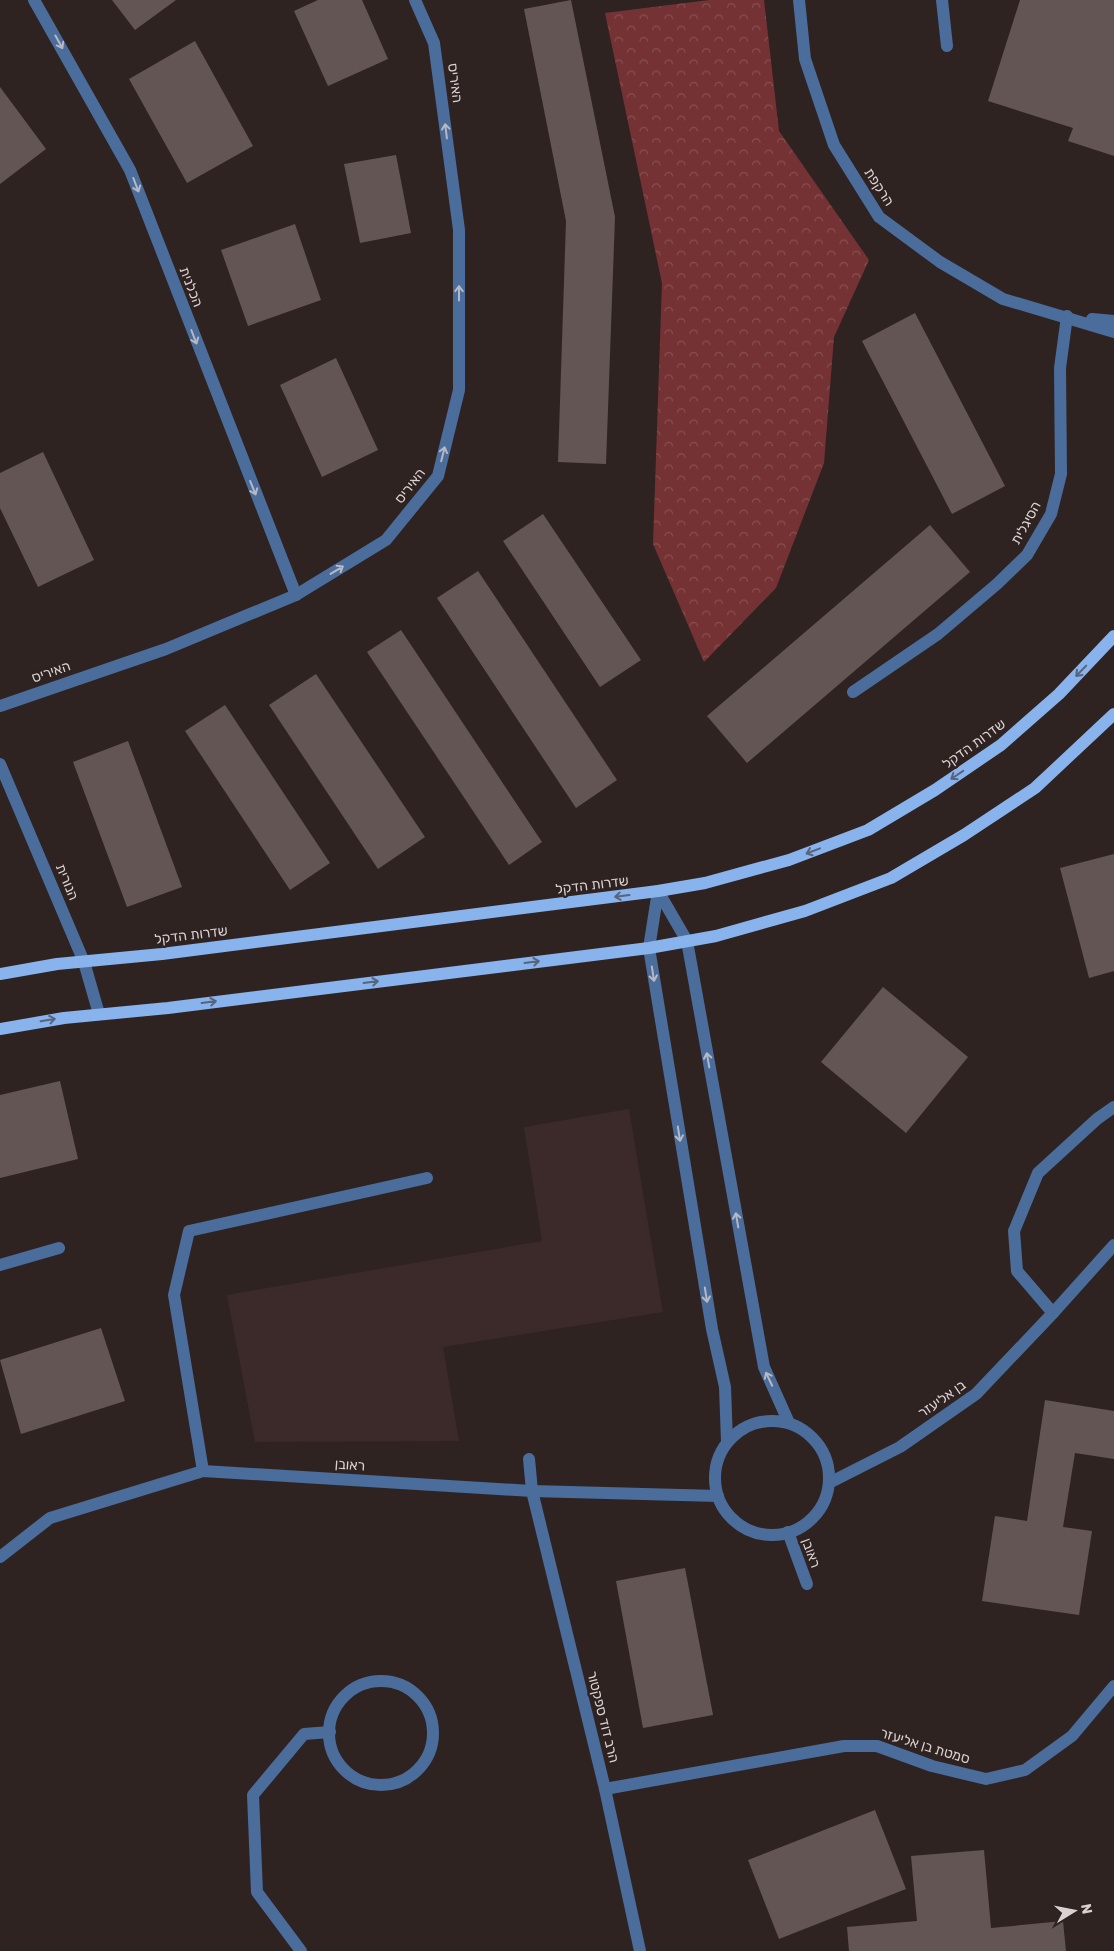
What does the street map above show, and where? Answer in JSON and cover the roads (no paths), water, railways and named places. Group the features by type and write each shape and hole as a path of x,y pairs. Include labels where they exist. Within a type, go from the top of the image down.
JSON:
{"main road":[{"name":"שדרות הדקל","path":"0,974 658,891 705,883 789,860 868,830 935,790 1001,745 1059,694 1114,636"},
{"path":"0,1029 98,1014 168,1008 649,948 716,936 805,911 891,878 964,835 1035,788 1114,714"}],"street":[{"name":"הכלנית","path":"34,0 130,170 296,596"},
{"name":"האיריס","path":"0,706 166,649 296,596 386,540 438,476 459,390 459,230 434,44 414,0"},
{"name":"הרקפת","path":"799,0 805,59 834,145 879,217 940,262 1003,299 1067,316 1114,332"},
{"path":"942,0 947,46"},
{"name":"הרקפת","path":"1067,316 1114,321"},
{"name":"הסיגלית","path":"853,692 938,634 997,584 1027,555 1052,514 1061,474 1060,368 1067,316"},
{"name":"הנורית","path":"0,764 84,962 98,1014"},
{"path":"658,891 687,941 764,1367 789,1423"},
{"path":"658,891 649,948 712,1329 725,1388 727,1442"},
{"path":"1053,1313 1017,1271 1014,1231 1038,1173 1097,1118 1114,1107"},
{"path":"202,1471 174,1295 189,1231 427,1178"},
{"name":"בן אליעזר","path":"829,1483 900,1447 976,1394 1114,1245"},
{"path":"0,1265 59,1248"},
{"path":"772,1420 789,1423 812,1438 822,1451 828,1467 829,1483 824,1500 815,1514 804,1525 788,1532 771,1535 754,1532 738,1524 726,1511 718,1496 715,1477 718,1459 727,1442 739,1431 755,1423 772,1420"},
{"name":"הרב דוד ספקטור","path":"529,1459 532,1492 606,1789 640,1951"},
{"name":"ראובן","path":"0,1557 50,1518 202,1471 532,1492 718,1496"},
{"name":"ראובן","path":"788,1532 807,1584"},
{"path":"387,1681 405,1687 420,1699 430,1718 433,1739 426,1760 412,1776 392,1784 370,1785 350,1776 336,1759 330,1741 330,1732 330,1722 337,1704 350,1691 368,1683 387,1681"},
{"name":"סמטת בן אליעזר","path":"606,1789 844,1746 877,1746 932,1766 986,1780 1026,1770 1072,1736 1114,1686"},
{"path":"301,1951 258,1892 253,1795 304,1734 330,1732"}]}
